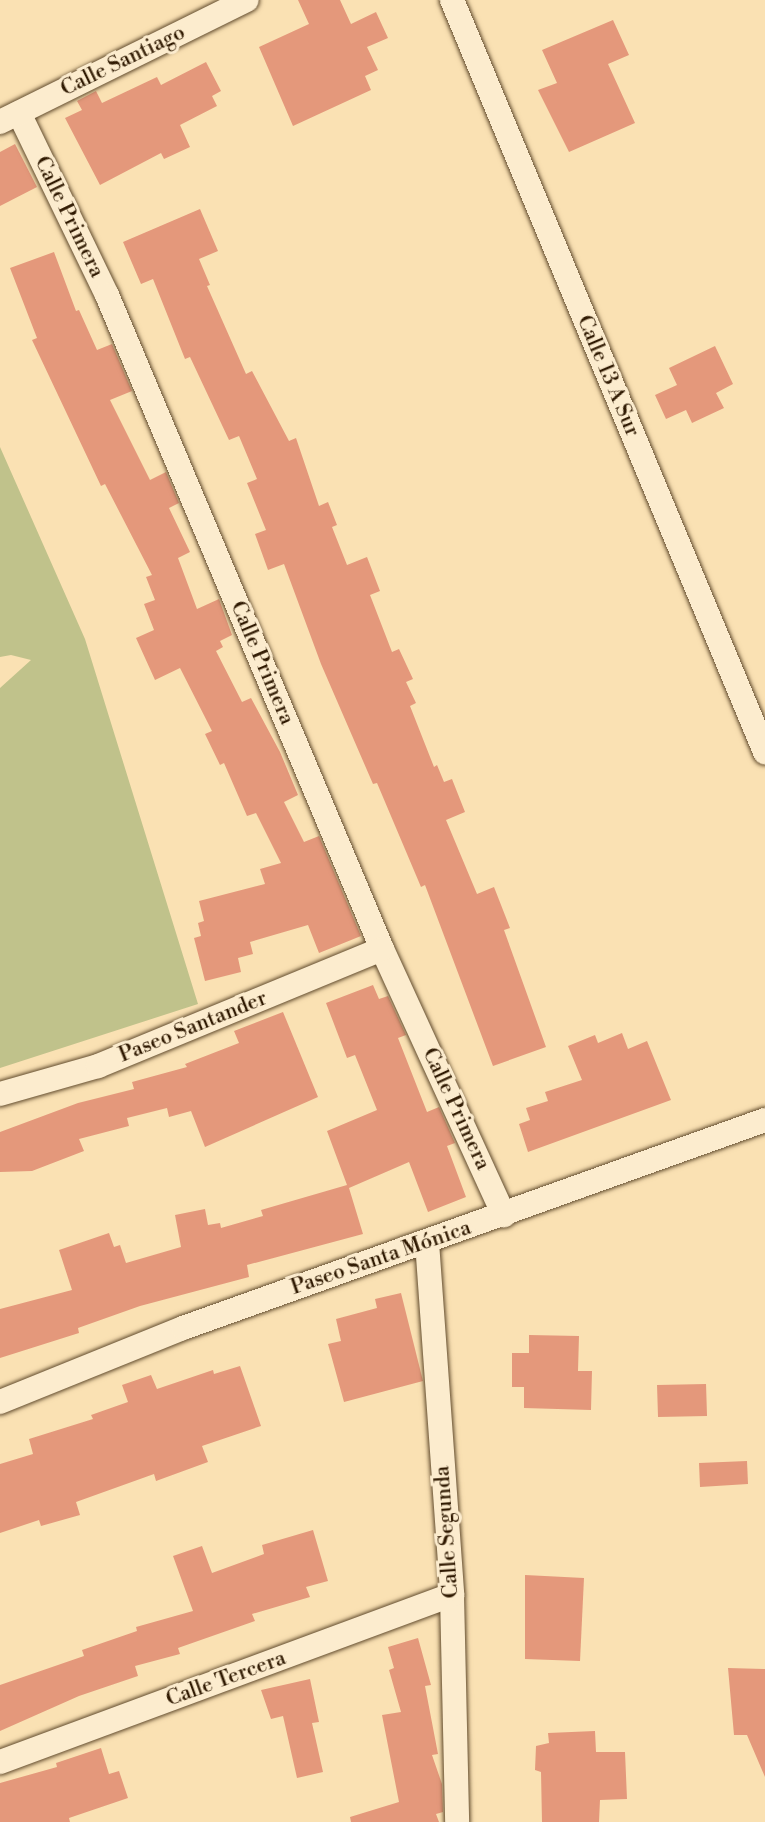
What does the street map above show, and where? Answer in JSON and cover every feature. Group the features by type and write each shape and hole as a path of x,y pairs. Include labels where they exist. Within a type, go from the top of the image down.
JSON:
{"street":[{"name":"Calle Santiago","path":"9,118 247,0"},
{"name":"Calle 13 A Sur","path":"452,0 765,752"},
{"name":"Calle Primera","path":"9,118 107,295 382,949 504,1215"},
{"name":"Paseo Santander","path":"0,1094 98,1066 382,949"},
{"name":"Paseo Santa Mónica","path":"0,1402 183,1328 765,1120"},
{"name":"Calle Segunda","path":"427,1242 452,1595 457,1822"},
{"name":"Calle Tercera","path":"0,1762 452,1595"}],"green space":[{"path":"0,447 85,639 198,1004 0,1068 0,688 31,660 11,655 0,657"}],"building":[{"path":"298,0 340,0 351,24 376,12 388,38 367,47 378,70 365,76 371,90 293,126 259,47 309,24"},
{"path":"613,20 629,55 608,64 635,123 569,152 538,90 557,83 542,50"},
{"path":"206,62 221,91 212,96 217,106 180,125 190,147 164,159 161,153 100,185 65,118 82,110 77,101 96,91 102,103 157,77 161,85"},
{"path":"15,144 37,187 0,206 0,152"},
{"path":"200,209 218,251 199,259 210,285 207,286 246,374 252,371 289,441 296,438 319,506 328,502 337,525 332,527 347,565 367,557 380,591 370,595 392,652 399,649 413,679 406,682 416,703 410,706 434,767 437,765 444,782 452,779 465,812 446,820 477,894 494,887 510,928 504,930 546,1047 493,1066 425,885 421,887 377,783 373,784 321,664 284,564 268,570 255,534 266,530 247,483 257,479 239,436 229,440 190,357 185,359 153,279 141,284 123,242"},
{"path":"54,252 76,311 79,310 97,350 112,344 132,391 110,400 150,480 166,472 179,503 169,508 190,552 178,558 197,609 219,599 232,635 220,641 223,647 216,651 242,702 251,698 280,752 298,795 284,802 304,842 319,836 361,936 319,953 308,925 250,942 253,954 238,958 241,972 205,981 194,938 201,936 198,923 204,921 199,901 265,884 260,869 281,863 256,813 247,816 224,763 220,765 205,734 212,731 180,668 155,680 136,638 154,630 144,604 155,600 146,577 152,575 105,484 101,486 32,340 37,338 10,268"},
{"path":"715,346 733,384 716,393 724,408 692,423 686,410 666,419 655,395 677,385 669,368"},
{"path":"373,985 379,999 388,996 406,1035 398,1038 427,1112 439,1107 455,1143 447,1146 466,1197 428,1212 409,1162 349,1188 363,1234 247,1265 249,1277 140,1306 78,1328 79,1333 0,1358 0,1309 72,1290 59,1250 109,1233 114,1247 120,1245 126,1263 181,1247 175,1215 205,1209 208,1225 220,1223 221,1228 263,1216 261,1210 347,1185 327,1131 377,1110 355,1055 347,1058 326,1003"},
{"path":"283,1012 318,1097 205,1147 191,1111 169,1117 167,1108 127,1118 129,1126 79,1139 84,1151 32,1171 0,1172 0,1132 78,1103 134,1089 132,1082 187,1067 185,1064 239,1043 234,1031"},
{"path":"622,1033 628,1049 647,1041 671,1100 528,1152 519,1124 530,1120 526,1108 548,1101 545,1092 582,1080 568,1046 595,1035 598,1043"},
{"path":"401,1293 423,1381 344,1402 328,1344 341,1341 336,1319 377,1308 375,1299"},
{"path":"529,1335 579,1336 578,1371 592,1371 591,1410 524,1408 524,1387 512,1387 512,1353 529,1353"},
{"path":"240,1366 261,1426 202,1446 208,1462 156,1481 154,1474 76,1502 80,1515 41,1526 39,1520 0,1533 0,1464 33,1454 29,1439 93,1419 91,1415 128,1402 122,1385 151,1375 157,1389 213,1370 214,1374"},
{"path":"706,1384 707,1416 658,1417 657,1385"},
{"path":"747,1461 748,1484 700,1487 699,1463"},
{"path":"313,1530 328,1581 306,1587 310,1597 252,1614 255,1621 178,1648 180,1654 135,1666 138,1676 79,1696 0,1731 0,1685 84,1656 82,1650 137,1631 136,1627 193,1611 173,1556 202,1546 212,1573 264,1554 262,1545"},
{"path":"525,1575 584,1578 580,1661 525,1659"},
{"path":"418,1638 431,1685 425,1686 438,1754 432,1755 442,1784 443,1812 436,1814 439,1822 351,1822 350,1817 399,1802 382,1715 401,1712 389,1670 394,1668 388,1647"},
{"path":"728,1668 765,1669 765,1777 747,1735 734,1735"},
{"path":"310,1679 319,1722 312,1723 323,1772 297,1778 283,1716 271,1719 261,1690"},
{"path":"595,1731 596,1752 625,1752 627,1799 600,1800 599,1822 542,1822 541,1772 535,1770 536,1746 549,1743 548,1733"},
{"path":"101,1748 109,1774 119,1771 128,1798 69,1818 70,1822 0,1822 0,1783 57,1767 56,1763"}]}
